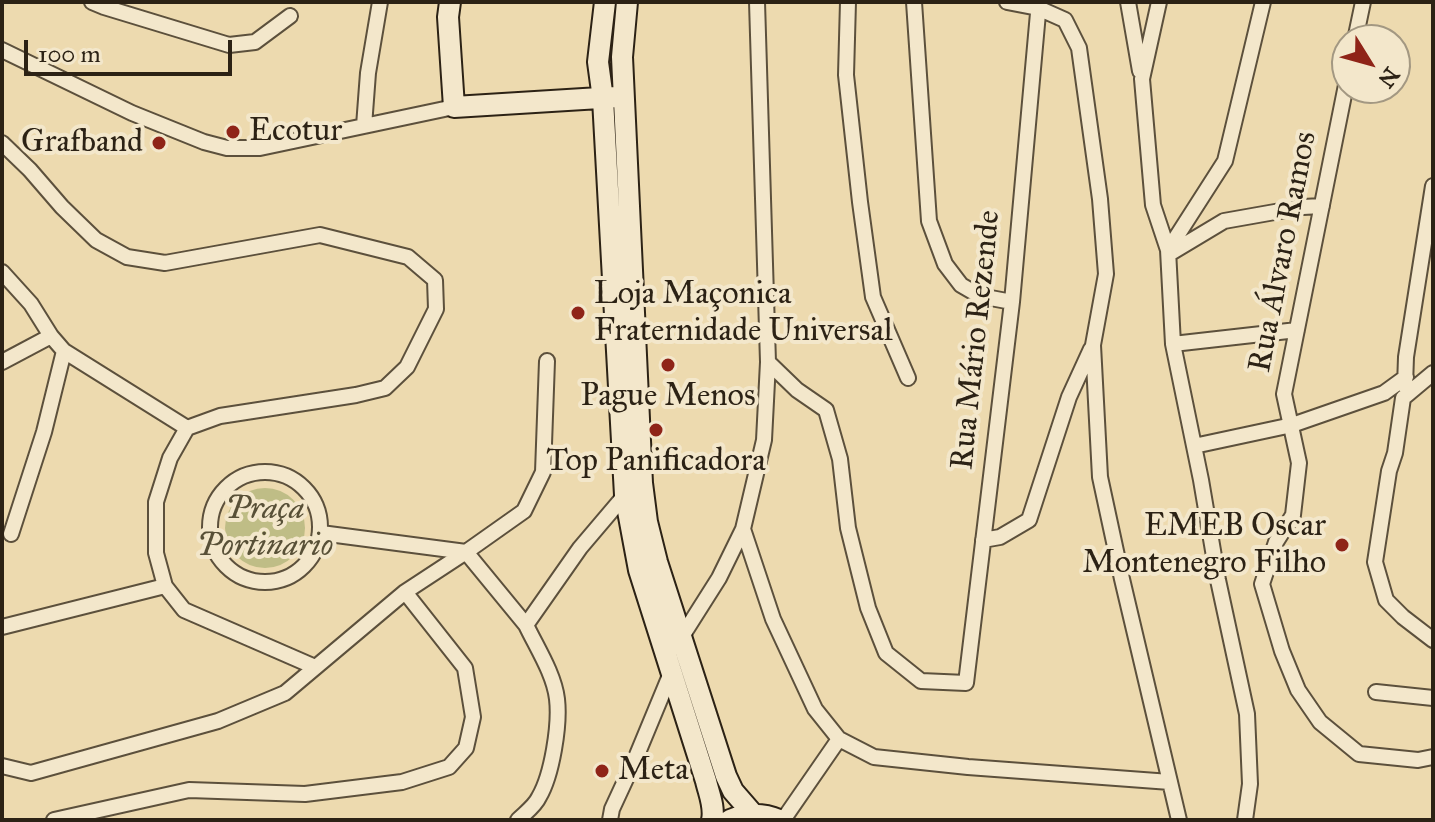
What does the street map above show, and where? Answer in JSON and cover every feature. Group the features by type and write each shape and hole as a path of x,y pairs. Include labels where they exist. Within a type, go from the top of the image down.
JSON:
{"main road":[{"path":"450,2 448,17 454,107 614,98"},
{"path":"605,2 598,62 614,98 647,522 726,776 733,791 753,814"},
{"path":"627,2 622,57 614,98 625,495 639,570 709,792 712,820"},
{"path":"730,820 753,814 781,820"}],"street":[{"path":"92,2 229,45 255,42 290,16"},
{"path":"364,126 368,73 380,2"},
{"path":"681,638 719,578 743,529 764,440 768,362 757,2"},
{"path":"848,2 846,75 873,297 908,378"},
{"path":"914,2 929,221 945,264 961,285 980,296 1012,302"},
{"path":"1007,2 1038,5 1065,20 1079,48 1100,199 1106,274 1093,345 1100,477 1179,820"},
{"path":"1128,2 1142,79 1153,205 1168,252 1173,344 1247,714 1250,784 1245,820"},
{"path":"1142,79 1159,2"},
{"path":"1168,252 1225,161 1263,2"},
{"path":"1358,24 1363,2"},
{"name":"Rua Mário Rezende","path":"768,362 797,390 826,410 840,459 848,528 868,608 886,653 921,681 966,683 1012,302 1038,5"},
{"path":"2,50 132,113 227,148 260,148 454,107"},
{"name":"Rua Álvaro Ramos","path":"1342,104 1284,394 1299,463 1293,515 1276,542 1262,584 1282,651 1298,690 1320,722 1359,754 1418,760 1433,757"},
{"path":"2,143 96,240 127,257 165,263 320,235 408,257 435,280 436,309 407,367 385,388 220,416 187,428 170,458 156,502 156,553 165,586 184,610 315,667"},
{"path":"1433,186 1406,357 1395,453 1389,471 1375,562 1386,600 1433,640"},
{"path":"1168,252 1224,221 1322,206"},
{"path":"2,272 31,304 64,351 187,428"},
{"path":"1173,344 1297,330"},
{"path":"2,362 51,336"},
{"path":"983,540 1000,537 1029,520 1069,397 1093,345"},
{"path":"11,534 44,432 64,351"},
{"path":"2,766 31,773 218,721 285,693 405,592 524,511 543,472 547,361"},
{"path":"1403,398 1433,373"},
{"path":"1194,446 1292,425 1384,393 1406,377"},
{"path":"267,471 285,475 301,484 313,498 320,515 321,533 316,551 305,566 290,577 273,582 255,582 237,575 223,564 214,548 210,530 212,512 220,496 233,482 249,474 267,471"},
{"path":"526,625 580,548 625,495"},
{"path":"743,529 773,619 815,709 839,739 874,757 1170,782"},
{"path":"321,533 466,552 526,625 549,672 557,699 556,741 539,799 518,820"},
{"path":"2,627 165,586"},
{"path":"54,820 189,790 305,794 402,782 449,767 466,748 473,717 465,668 405,592"},
{"path":"610,820 671,673"},
{"path":"1376,692 1433,698"},
{"path":"781,820 839,739"}],"green space":[{"name":"Praça Portinario","path":"265,488 280,491 293,500 302,513 305,528 302,543 293,556 280,565 265,568 250,565 237,556 228,543 225,528 228,513 237,500 250,491"}],"place":[{"name":"Ecotur","path":"233,132"},
{"name":"Grafband","path":"159,143"},
{"name":"Loja Maçonica Fraternidade Universal","path":"578,313"},
{"name":"Pague Menos","path":"668,365"},
{"name":"Top Panificadora","path":"656,430"},
{"name":"EMEB Oscar Montenegro Filho","path":"1342,545"},
{"name":"Meta","path":"602,771"}]}
